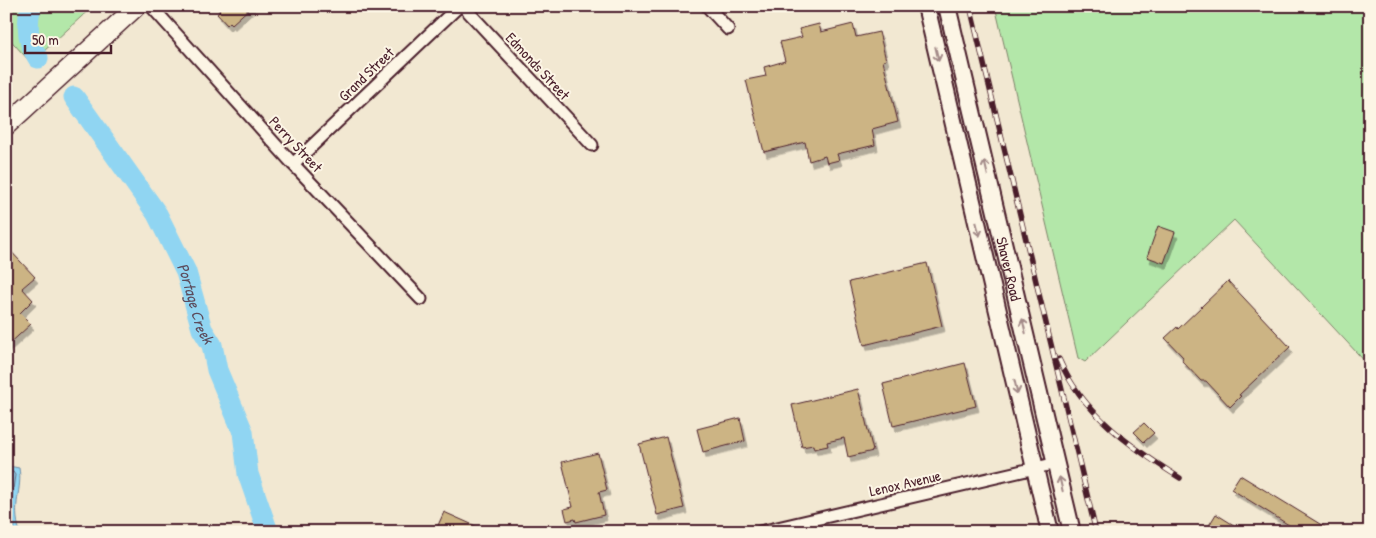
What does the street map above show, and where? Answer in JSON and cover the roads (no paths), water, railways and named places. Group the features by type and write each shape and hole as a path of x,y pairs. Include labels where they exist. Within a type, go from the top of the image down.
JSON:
{"main road":[{"path":"6,126 136,6"},
{"name":"Shaver Road","path":"926,6 1050,532"},
{"name":"Shaver Road","path":"947,6 1072,532"}],"street":[{"name":"Perry Street","path":"151,6 294,164 421,299"},
{"name":"Grand Street","path":"294,164 459,6"},
{"name":"Edmonds Street","path":"463,6 592,146"},
{"path":"707,6 728,29"},
{"name":"Lenox Avenue","path":"760,532 1056,462"}],"water":[{"path":"9,466 19,468 20,483 17,514 20,532 6,532 6,468"}],"waterway":[{"name":"Portage Creek","path":"31,6 28,33 38,58"},
{"name":"Portage Creek","path":"74,97 157,214 186,272 202,329 212,345 217,370 243,432 248,474 268,532"}],"railway":[{"path":"970,6 1096,532"},
{"path":"1059,359 1081,396 1110,427 1144,454 1180,478"}]}
